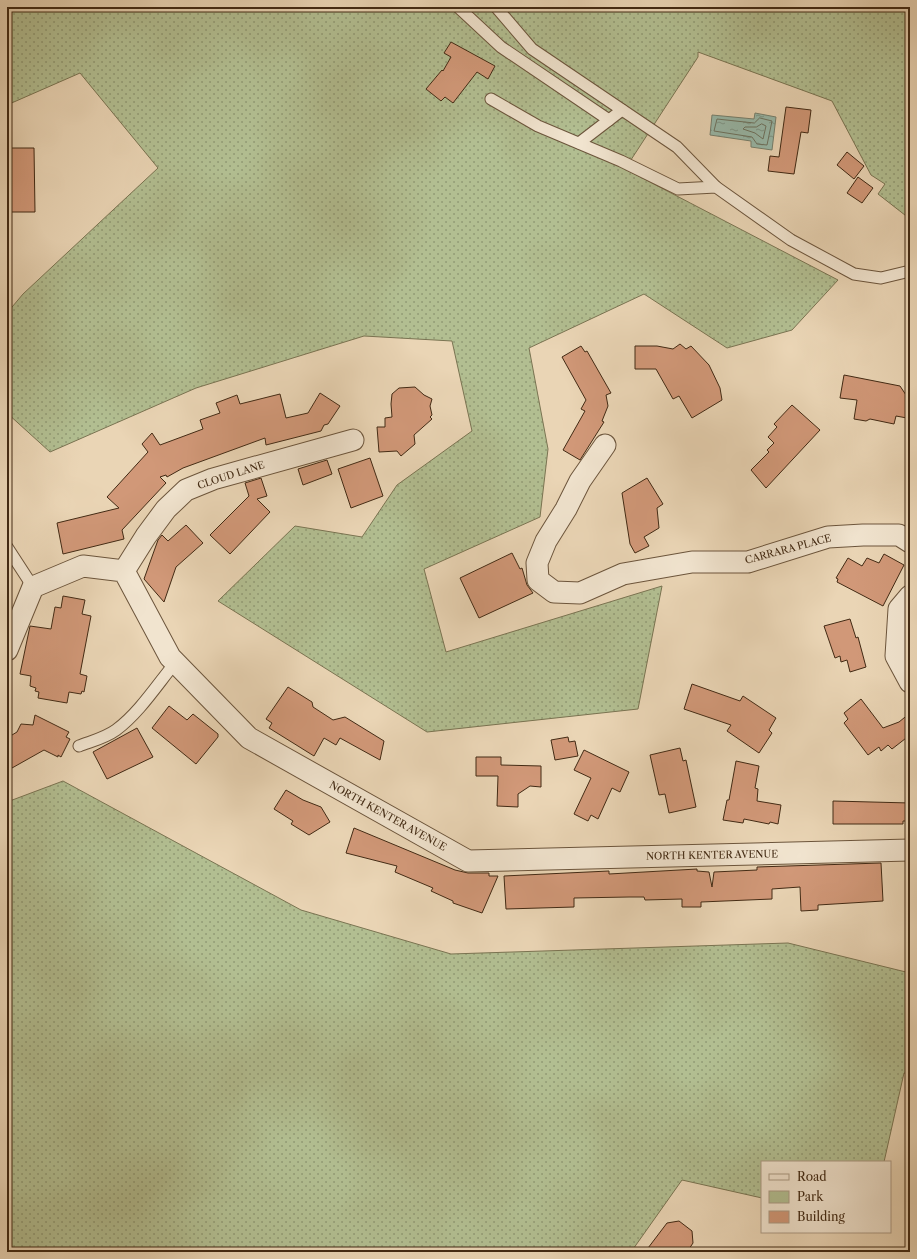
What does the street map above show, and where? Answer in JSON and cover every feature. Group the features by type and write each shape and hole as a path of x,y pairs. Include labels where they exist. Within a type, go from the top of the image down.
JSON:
{"street":[{"name":"CLOUD LANE","path":"124,572 146,536 166,509 186,490 213,479 353,440"},
{"name":"CARRARA PLACE","path":"606,445 580,481 566,509 546,541 536,563 538,580 554,592 580,593 623,574 692,562 748,562 828,537 863,534 899,535 910,542"},
{"path":"7,650 33,587 83,566 124,572"},
{"name":"NORTH KENTER AVENUE","path":"124,572 170,657 249,738 468,861 910,850"},
{"path":"910,596 899,609 896,656 910,682"}],"lane":[{"path":"458,7 501,47 609,120"},
{"path":"496,7 532,49 677,147 716,187 791,240 854,274 881,278 910,271"},
{"path":"491,99 538,126 579,143 678,189 716,187"},
{"path":"579,143 622,110"},
{"path":"7,547 33,587"},
{"path":"80,746 107,736 116,729 134,713 175,663"}],"green space":[{"path":"7,7 910,7 910,219 878,194 885,184 871,175 832,101 698,52 698,57 625,169 838,280 792,330 727,348 644,294 529,348 548,449 540,517 424,569 446,652 662,586 638,709 427,732 218,601 295,526 362,537 397,485 472,431 452,341 364,336 196,388 50,452 7,413 7,313 23,294 158,168 80,73 7,105"},
{"path":"63,781 301,910 451,954 788,943 910,973 910,1074 904,1073 884,1161 761,1161 761,1198 682,1180 631,1252 7,1252 7,802"}],"water":[{"path":"755,113 776,117 772,150 751,147 751,141 710,135 712,115 754,119"}],"building":[{"path":"451,42 495,66 488,79 477,72 453,103 445,97 441,101 426,89 442,70 443,71 451,57 444,53"},
{"path":"786,107 811,110 808,133 801,132 794,174 768,171 770,156 779,157"},
{"path":"7,148 34,148 35,212 7,212"},
{"path":"847,152 864,166 854,179 837,165"},
{"path":"858,177 873,188 862,203 847,193"},
{"path":"680,344 686,349 691,346 709,365 720,388 722,400 692,418 679,396 673,399 656,369 635,369 635,346 657,346 673,349"},
{"path":"581,346 585,352 587,351 611,393 606,395 608,406 602,421 604,422 580,460 563,450 585,411 581,409 586,400 562,357"},
{"path":"844,375 900,386 910,401 907,418 896,416 894,424 870,419 866,421 854,419 857,400 840,398"},
{"path":"415,387 424,395 432,399 430,406 432,415 430,417 432,419 414,435 415,444 401,456 397,451 379,452 377,427 385,427 385,418 392,417 392,394 399,388"},
{"path":"320,393 340,406 328,424 324,425 321,431 266,445 265,438 183,468 167,477 166,475 160,477 166,483 122,530 124,539 63,554 57,523 119,508 107,497 148,452 142,444 152,433 160,445 203,429 200,420 220,413 216,403 237,395 240,404 280,394 286,418 308,413"},
{"path":"792,405 820,430 766,488 751,470 769,452 767,450 774,443 768,437 777,427 774,424"},
{"path":"370,458 383,496 351,508 338,469"},
{"path":"327,460 332,474 303,485 298,469"},
{"path":"261,478 267,496 257,499 270,512 230,554 210,535 249,496 245,483"},
{"path":"647,478 663,504 657,508 659,528 644,537 649,546 635,553 630,544 622,493"},
{"path":"186,525 203,543 176,567 164,602 144,579 158,540 162,535 168,541"},
{"path":"512,553 520,569 522,568 527,585 533,593 479,618 460,578"},
{"path":"884,554 904,565 883,606 837,582 838,579 836,578 848,558 862,566 867,558 879,563"},
{"path":"63,596 85,600 82,614 91,616 80,674 87,676 84,692 82,691 81,694 69,692 67,703 38,698 39,692 35,691 36,688 30,686 31,676 20,674 30,626 51,629 55,607 61,608"},
{"path":"850,619 856,638 858,637 866,667 850,672 847,660 841,662 840,656 835,658 824,626"},
{"path":"692,684 740,701 743,696 776,718 769,730 772,733 759,753 727,731 731,725 684,709"},
{"path":"288,687 312,702 313,707 333,720 345,717 384,741 380,760 340,738 336,745 324,738 314,756 269,728 272,723 266,719"},
{"path":"861,699 883,728 899,722 910,713 910,735 892,749 888,745 881,751 879,747 868,755 844,723 848,719 844,713"},
{"path":"169,706 187,720 193,714 218,734 218,737 196,764 152,728"},
{"path":"35,715 69,732 66,737 70,739 61,757 44,750 12,768 7,759 7,738 17,732 21,724 33,725"},
{"path":"137,728 153,757 107,779 93,752"},
{"path":"568,737 569,742 575,741 578,756 555,760 551,740"},
{"path":"680,748 683,761 686,760 696,807 669,813 665,794 659,795 650,755"},
{"path":"584,750 629,772 620,792 612,788 598,819 591,815 588,821 574,814 591,778 574,770"},
{"path":"476,757 501,757 501,765 541,766 541,787 530,786 518,794 518,807 497,806 498,776 476,776"},
{"path":"736,761 759,766 755,788 758,789 757,801 781,805 778,824 770,822 769,824 744,819 743,823 723,820 727,800 729,800"},
{"path":"286,790 303,800 321,807 330,822 309,835 291,824 293,821 274,809"},
{"path":"833,801 910,803 910,821 903,821 903,824 833,824"},
{"path":"354,828 455,870 468,873 489,873 489,876 498,876 482,913 453,903 453,901 431,891 433,888 395,872 397,866 346,853"},
{"path":"881,863 883,901 818,905 818,910 801,911 800,887 772,889 772,899 701,902 701,907 682,907 682,899 645,900 644,897 629,897 574,898 574,907 506,909 504,876 609,871 609,874 697,869 697,871 709,872 712,887 714,872 757,870 757,867"},
{"path":"679,1221 692,1231 693,1243 687,1252 645,1252 667,1223"}]}
